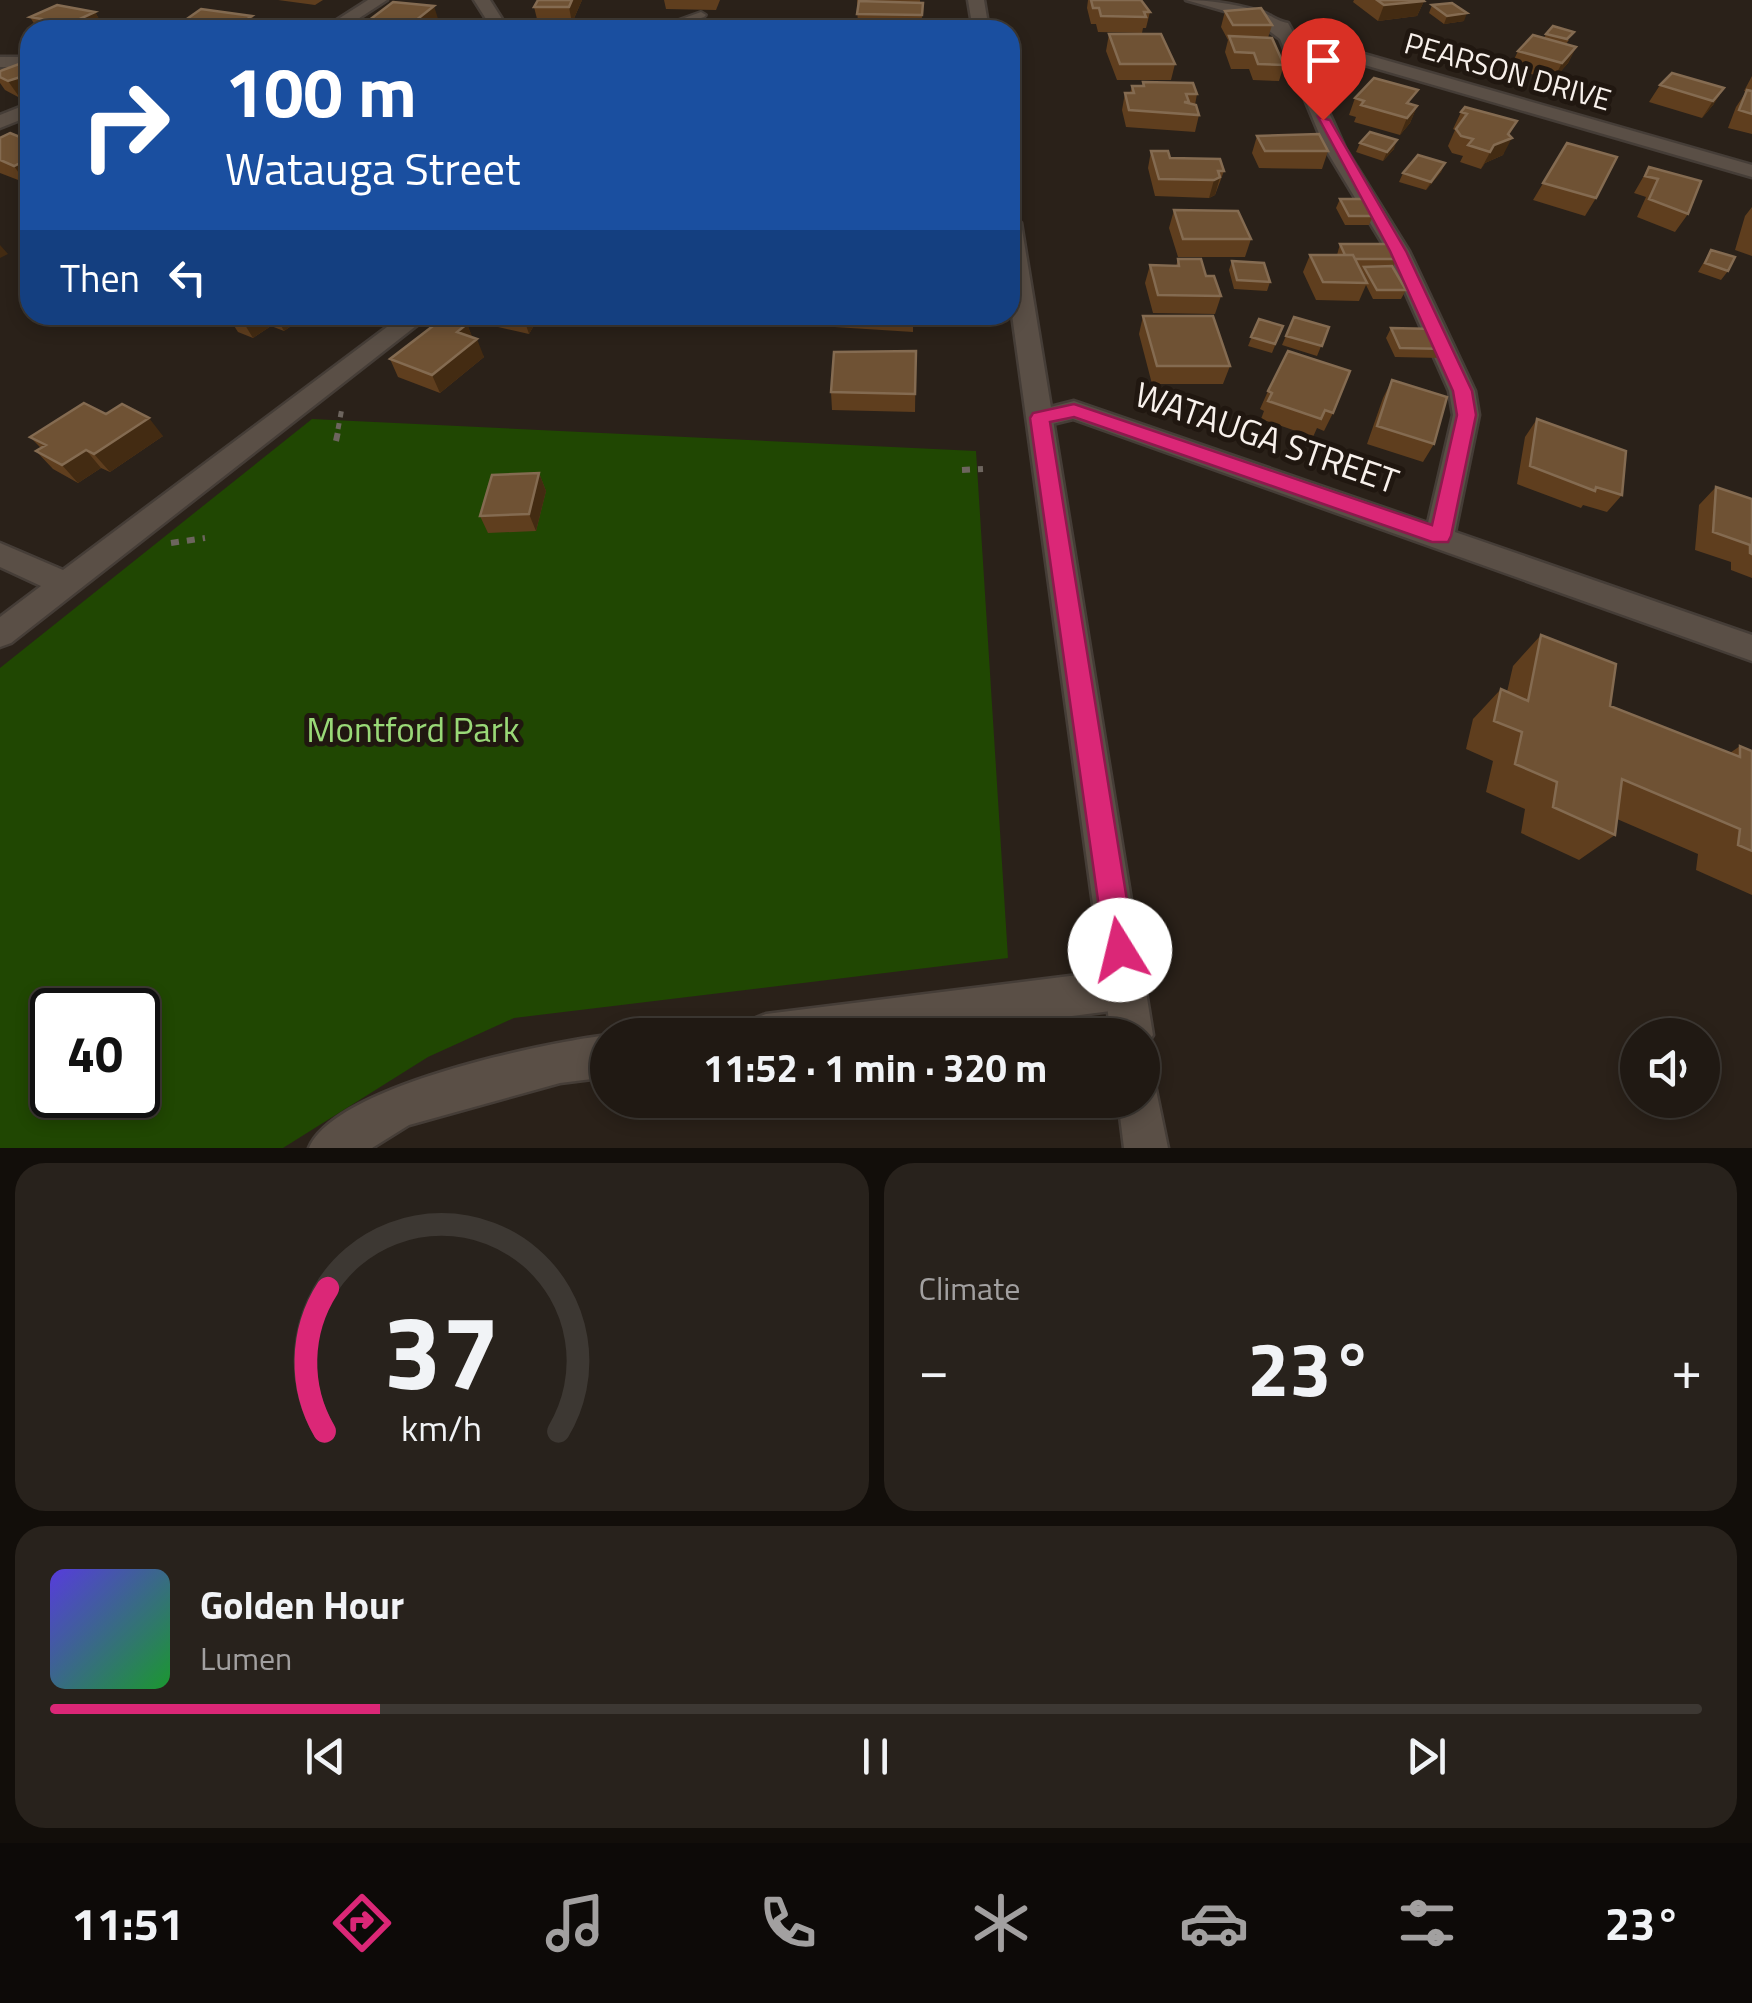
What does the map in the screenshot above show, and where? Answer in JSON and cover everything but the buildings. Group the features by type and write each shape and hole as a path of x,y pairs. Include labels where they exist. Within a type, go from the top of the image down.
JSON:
{"street":[{"path":"346,20 379,0"},
{"name":"PEARSON DRIVE","path":"1194,0 1259,16 1287,37 1752,171"},
{"path":"1271,0 1335,148 1398,251 1462,391 1466,415 1440,536"},
{"path":"1020,287 1130,1018"},
{"path":"0,634 405,325"},
{"name":"WATAUGA STREET","path":"1040,418 1074,410 1752,648"},
{"path":"0,554 64,584"},
{"path":"899,1018 1126,989"},
{"path":"331,1148 400,1106 560,1062 590,1058"},
{"path":"1142,1118 1146,1148"}],"lane":[{"path":"684,20 701,14"}],"path":[{"path":"336,440 342,421 337,397"},
{"path":"962,470 983,468"},
{"path":"166,544 205,538"}],"green space":[{"name":"Montford Park","path":"312,419 976,451 1008,958 514,1018 428,1057 283,1148 0,1148 0,668"}],"route":[{"path":"1120,950 1040,418 1074,410 1440,536 1466,415 1462,391 1398,251 1335,148 1323,120"}]}
